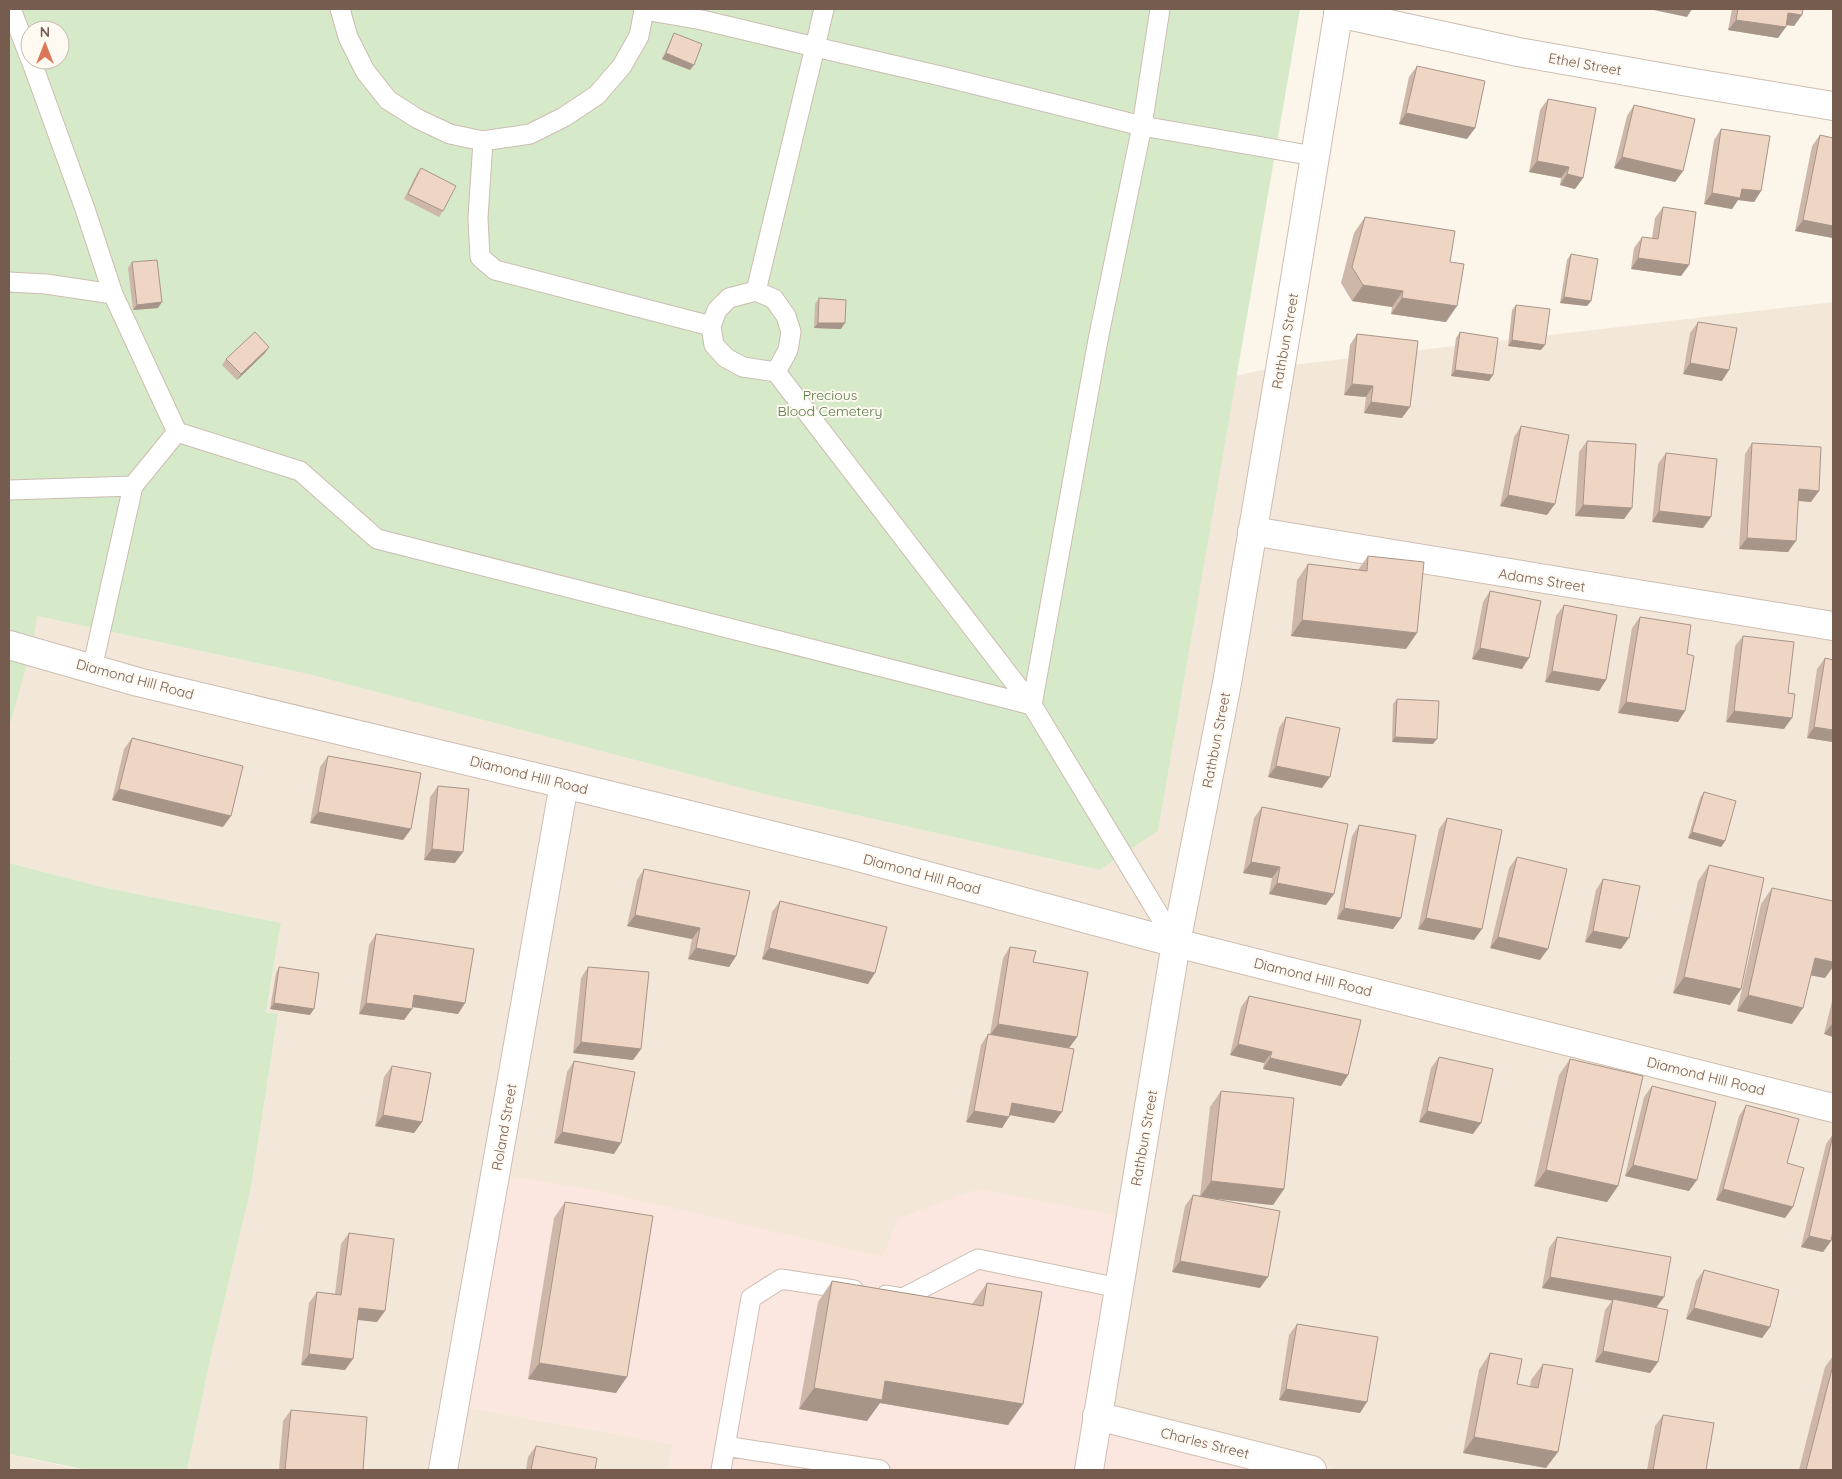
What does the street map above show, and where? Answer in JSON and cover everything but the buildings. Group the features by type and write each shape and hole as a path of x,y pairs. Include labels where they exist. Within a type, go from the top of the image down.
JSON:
{"street":[{"name":"Ethel Street","path":"1338,11 1518,52 1833,106"},
{"name":"Rathbun Street","path":"1089,1470 1176,942 1227,683 1290,312 1338,11"},
{"name":"Adams Street","path":"1252,531 1833,626"},
{"name":"Diamond Hill Road","path":"9,645 148,684 843,853 1176,942 1833,1108"},
{"name":"Roland Street","path":"442,1470 498,1164 564,784"},
{"name":"Charles Street","path":"1098,1416 1312,1470"}],"lane":[{"path":"11,9 20,33"},
{"path":"340,9 348,37 365,71 388,100 418,119 450,134 483,141 530,134 564,117 597,95 622,66 639,36 644,10 702,20 1142,126 1314,156"},
{"path":"756,291 824,9"},
{"path":"1032,705 1098,340 1142,126 1160,9"},
{"path":"34,70 85,209 113,294 177,432 300,471 377,539 1032,705"},
{"path":"483,141 478,218 480,257 495,270 711,326"},
{"path":"9,282 46,284 113,294"},
{"path":"776,372 788,350 791,332 786,316 774,299 756,291 729,298 717,310 711,326 714,345 726,358 743,368 776,372 1032,705 1176,942"},
{"path":"92,668 133,486 177,432"},
{"path":"9,490 133,486"},
{"path":"721,1470 751,1298 781,1279 902,1298 978,1259 1119,1288"},
{"path":"725,1446 880,1470"}],"shaded area":[{"path":"1833,302 1833,1470 1330,1470 1331,1466 1111,1416 899,1218 883,1257 748,1227 453,1405 673,1444 668,1470 187,1470 211,1356 251,1188 278,1015 266,1012 281,923 102,887 9,863 9,728 37,616 308,674 772,796 1100,870 1158,831 1236,376 1275,367"},
{"path":"496,1174 600,1191 883,1257 899,1218 978,1189 1139,1220 1111,1415 1331,1466 1330,1470 668,1470 673,1444 453,1405"},
{"path":"9,1454 67,1467 87,1470 9,1470"}],"green space":[{"name":"Precious Blood Cemetery","path":"9,9 1300,9 1158,831 1100,870 772,796 308,674 37,616 33,643 9,728"},
{"path":"9,863 102,887 281,923 266,1012 278,1014 251,1188 211,1356 187,1470 87,1470 9,1454 9,1064 11,1058 9,1056"}]}
